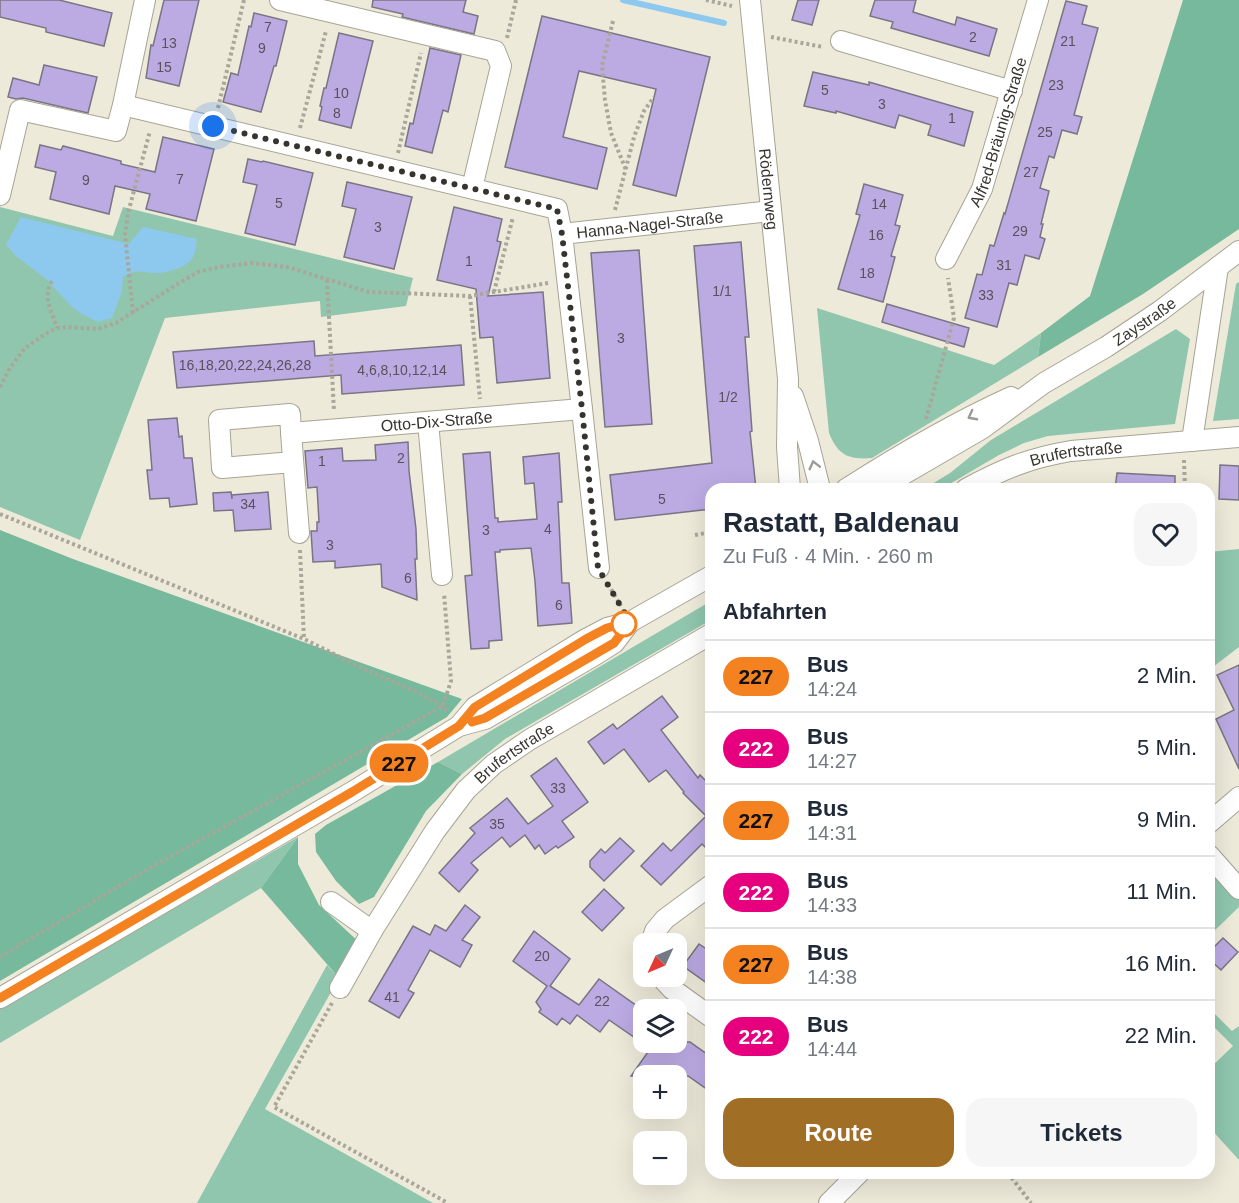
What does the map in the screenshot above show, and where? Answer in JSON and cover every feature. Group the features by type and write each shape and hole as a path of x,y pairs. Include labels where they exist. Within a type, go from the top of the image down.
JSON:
{"street":[{"path":"0,195 20,110 116,131 145,0"},
{"path":"280,0 495,51 501,66 472,188"},
{"name":"Alfred-Bräunig-Straße","path":"946,259 982,189 1038,0"},
{"name":"Rödernweg","path":"750,5 788,379 787,447 790,483"},
{"path":"841,41 1012,91"},
{"name":"Hanna-Nagel-Straße","path":"123,105 557,209 562,234 771,211"},
{"path":"562,234 598,568"},
{"name":"Zaystraße","path":"888,483 983,428 1044,383 1106,347 1239,251"},
{"path":"1188,442 1218,267"},
{"name":"Rödernweg","path":"788,379 818,483"},
{"name":"Zaystraße","path":"856,483 978,412 1044,383"},
{"name":"Otto-Dix-Straße","path":"291,433 582,409"},
{"path":"293,462 222,468 219,420 290,414 299,533"},
{"path":"428,422 442,575"},
{"name":"Brufertstraße","path":"977,483 1019,463 1046,455 1239,437"},
{"path":"0,998 352,792 459,726 475,707 586,639 607,628 630,622 705,579"},
{"name":"Brufertstraße","path":"340,988 372,931 435,831 466,790 494,764 529,740 705,637"},
{"path":"1215,818 1239,797"},
{"path":"1215,862 1239,889"},
{"path":"655,933 665,919 705,889"},
{"path":"331,902 372,931"},
{"path":"670,987 705,1013"},
{"path":"829,1203 853,1179"}],"path":[{"path":"213,126 244,0"},
{"path":"501,66 516,0"},
{"path":"706,0 750,5"},
{"path":"295,146 331,12"},
{"path":"613,21 602,66 604,100 611,133 626,170"},
{"path":"753,33 825,48 841,41"},
{"path":"394,170 425,34"},
{"path":"611,228 634,137 644,111 654,97"},
{"path":"133,313 125,234 128,213 155,112"},
{"path":"494,292 518,200"},
{"path":"926,416 954,318 946,259"},
{"path":"0,387 24,349 45,334 57,328 98,329 116,323 198,272 219,267 253,262 286,267 369,292 470,296 568,280"},
{"path":"327,280 335,429"},
{"path":"50,283 48,301 57,328"},
{"path":"470,296 479,396"},
{"path":"1185,483 1188,442"},
{"path":"0,514 304,639 443,706"},
{"path":"299,533 304,639"},
{"path":"695,535 705,533"},
{"path":"598,568 630,622"},
{"path":"0,957 148,869 443,706 451,681 442,575"},
{"path":"340,988 274,1107 448,1203"},
{"path":"1013,1179 1031,1203"}],"green space":[{"path":"1183,0 1239,0 1239,229 1143,294 1038,357 1041,333 1090,296"},
{"path":"0,207 113,236 123,207 413,278 406,306 321,317 320,301 165,318 80,540 0,507"},
{"path":"1239,282 1239,419 1213,421 1236,284"},
{"path":"817,308 994,365 1041,333 1038,357 872,458 850,457 840,451 829,433"},
{"path":"1176,329 1190,339 1175,424 1048,436 1024,443 999,455 951,483 934,483 991,440"},
{"path":"0,530 73,559 462,699 447,717 0,981"},
{"path":"1239,549 1239,647 1215,665 1215,551"},
{"path":"705,605 705,623 505,739 462,774 438,762"},
{"path":"438,762 462,774 426,811 374,897 359,904 336,881 316,852 315,834 326,825"},
{"path":"298,837 261,888 0,1043 0,1009"},
{"path":"298,837 298,864 319,905 361,944 339,978 261,888"},
{"path":"1215,872 1239,897 1239,907 1215,930"},
{"path":"327,965 339,978 265,1109 433,1203 197,1203"},
{"path":"1215,1014 1232,1031 1239,1026 1239,1160 1215,1134 1215,1063 1233,1046 1215,1028"}],"water":[{"path":"21,217 129,244 143,227 197,239 194,255 187,264 159,273 137,272 123,277 122,291 112,318 98,322 70,305 46,279 16,256 6,245"}],"building":[{"path":"0,0 59,0 112,13 104,46 46,32 46,28 0,17"},
{"path":"164,0 199,0 179,86 146,78 151,45 153,46"},
{"path":"373,0 466,0 463,12 478,16 474,34 402,17 403,14 372,7"},
{"path":"798,0 819,0 812,25 792,20"},
{"path":"875,0 916,0 913,12 955,25 957,17 997,29 989,56 891,28 893,22 870,16"},
{"path":"1066,1 1087,6 1082,24 1098,28 1074,115 1082,117 1077,134 1062,130 1054,158 1049,156 1040,188 1049,191 1041,224 1043,224 1040,237 1045,239 1039,259 1025,255 1017,285 1009,283 997,327 965,318 977,274 982,275 990,245 994,246 1005,214"},
{"path":"254,13 287,21 261,112 223,102 231,73 238,75"},
{"path":"542,16 710,57 676,196 633,185 656,89 579,71 563,137 607,148 597,189 505,167"},
{"path":"339,33 373,41 351,128 319,120 324,88 326,88"},
{"path":"430,48 461,55 448,112 443,110 432,153 405,146 410,123 413,124"},
{"path":"44,65 97,77 88,113 23,98 8,97 13,78 39,85"},
{"path":"813,72 869,85 869,82 973,112 964,146 928,135 931,125 899,115 895,128 836,111 836,113 804,106"},
{"path":"163,137 214,149 196,221 146,209 150,194 115,186 109,214 50,199 56,172 35,167 40,145 61,150 63,146 155,172"},
{"path":"248,159 313,173 295,245 245,233 257,185 243,182"},
{"path":"347,182 412,197 394,269 344,257 356,209 342,206"},
{"path":"864,184 903,195 895,225 900,226 891,256 895,257 883,302 838,289 860,215 856,214"},
{"path":"454,207 502,219 497,241 501,242 488,296 543,292 550,378 497,383 493,337 480,338 476,289 437,280"},
{"path":"741,242 749,337 745,337 755,483 705,483 705,510 615,520 610,475 712,463 694,246"},
{"path":"639,250 652,424 605,427 591,253"},
{"path":"887,304 969,328 964,347 882,322"},
{"path":"314,341 315,356 461,345 464,385 342,394 341,375 177,388 173,352"},
{"path":"177,418 179,437 182,436 184,458 192,458 197,504 170,507 169,498 150,499 147,470 152,470 148,420"},
{"path":"408,442 416,529 417,600 382,587 381,564 335,568 335,561 313,562 311,531 317,531 317,522 319,522 317,487 308,488 305,451 342,448 343,461 376,460 375,445"},
{"path":"490,452 495,518 498,518 498,522 537,519 534,483 525,484 523,457 559,453 562,502 558,502 562,583 569,583 572,623 538,626 531,548 500,550 500,552 495,552 502,640 489,641 489,648 471,649 465,576 472,575 463,454"},
{"path":"1220,465 1239,466 1239,500 1219,499"},
{"path":"1117,473 1175,476 1175,483 1116,483"},
{"path":"231,492 232,499 232,495 268,492 271,529 235,531 233,510 214,511 213,493"},
{"path":"1239,665 1239,769 1216,719 1234,710 1217,675"},
{"path":"662,696 678,717 661,730 698,778 700,775 705,780 705,815 683,793 666,770 649,782 624,749 604,764 588,742 613,724 617,729"},
{"path":"556,758 588,802 562,821 574,837 545,854 539,845 535,849 525,835 510,847 502,837 471,863 478,870 459,892 439,873 475,833 470,828 507,798 528,824 553,806 531,776"},
{"path":"705,817 705,847 702,844 661,885 641,866 663,843 671,851"},
{"path":"620,838 634,851 604,881 590,867 590,861 601,849 605,853"},
{"path":"604,889 624,908 602,931 582,912"},
{"path":"465,905 480,917 462,940 472,945 460,967 430,950 408,990 414,993 399,1018 369,1001 413,926 430,935 435,925 446,931"},
{"path":"534,931 570,959 550,986 579,1005 599,979 633,1003 633,1036 609,1020 600,1032 577,1015 570,1024 562,1018 557,1025 539,1012 541,1009 536,1002 547,986 513,961"},
{"path":"1223,938 1238,952 1221,970 1215,964 1215,946"},
{"path":"699,944 705,948 705,982 687,969 687,960"},
{"path":"687,1042 690,1042 705,1053 705,1088 688,1076 687,1065 639,1065 647,1053 687,1053"}],"waterway":[{"path":"623,0 724,23"}],"bus line":[{"name":"227","path":"0,998 352,792 459,726 475,707 586,639 607,628 630,622 614,643 485,718 472,722"}],"route":[{"path":"213,126 557,209 562,234 582,409 598,568 630,622 618,625 624,624"}]}
